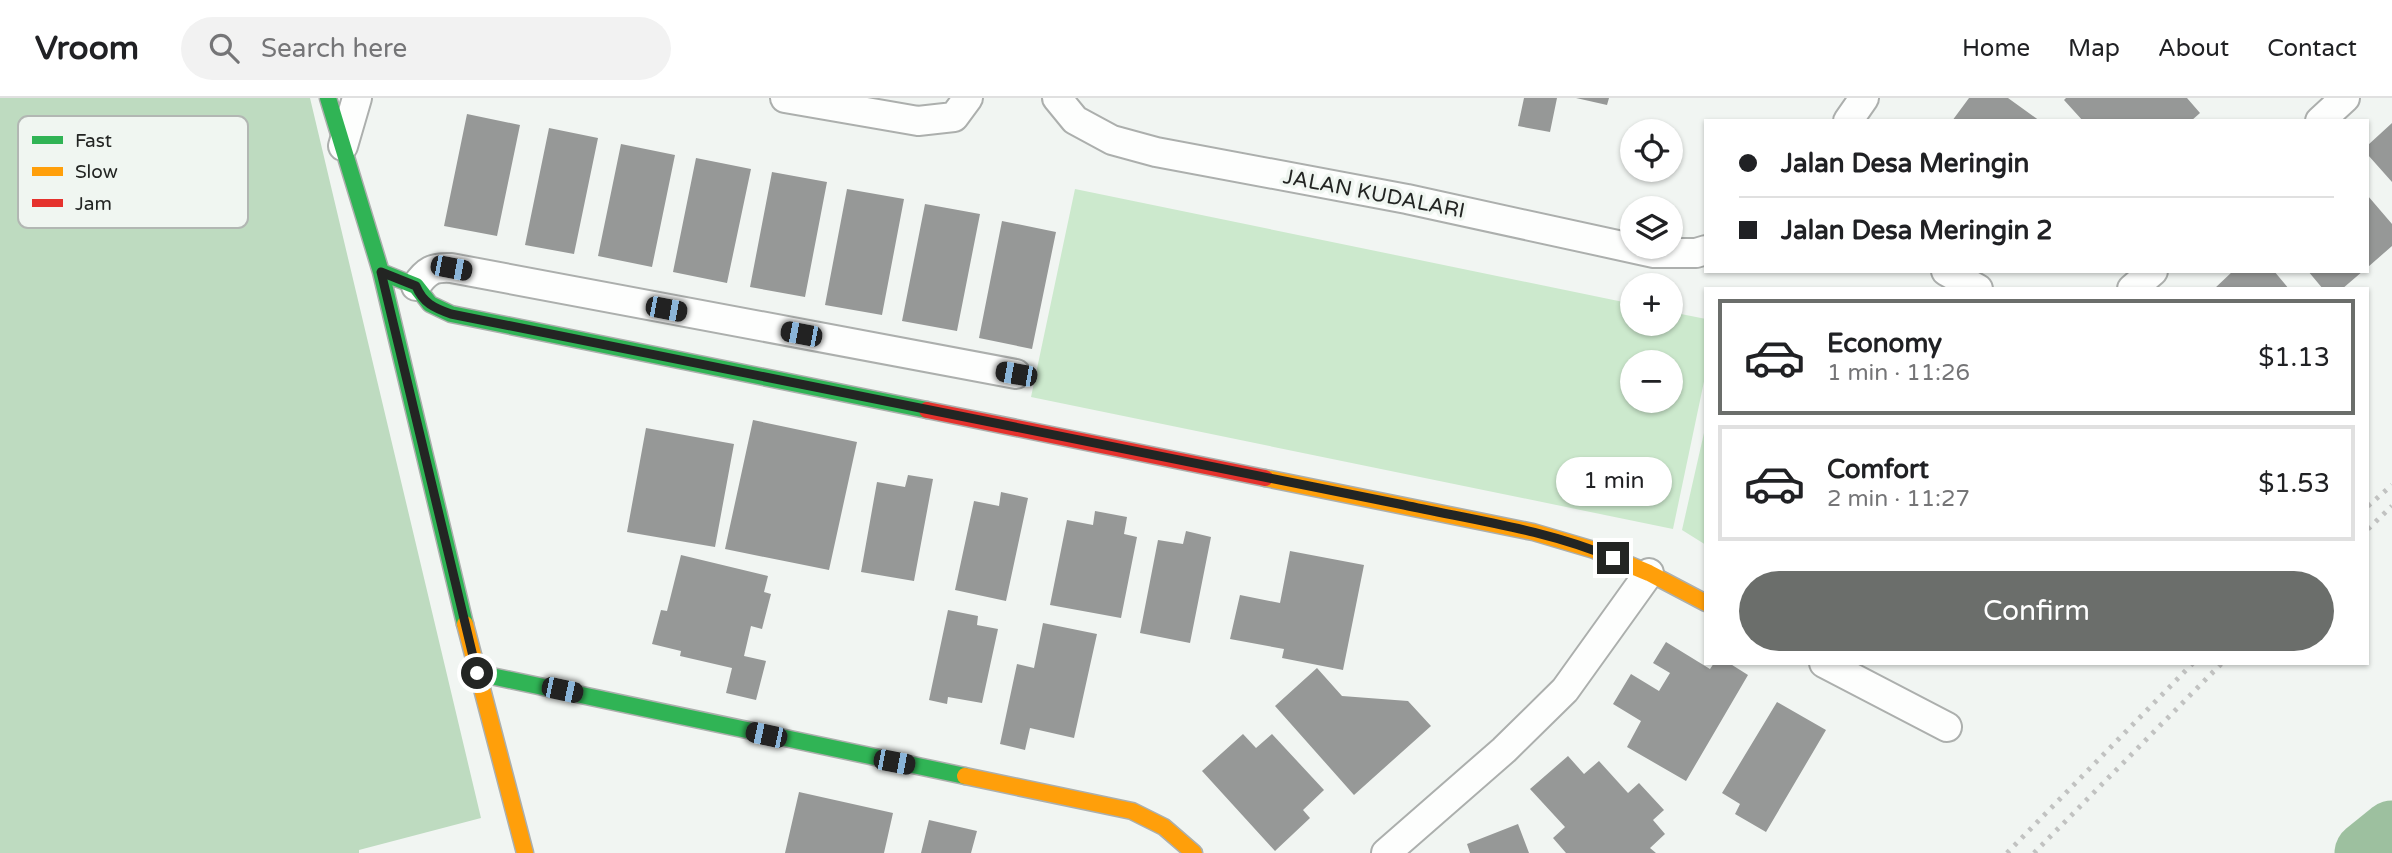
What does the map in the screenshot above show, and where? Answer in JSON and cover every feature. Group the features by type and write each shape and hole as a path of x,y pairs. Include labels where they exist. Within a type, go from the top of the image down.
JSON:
{"street":[{"path":"328,98 381,272 477,673 525,853"},
{"path":"343,146 357,98"},
{"path":"785,98 918,121 954,117 968,98"},
{"name":"JALAN KUDALARI","path":"1056,98 1075,120 1112,140 1156,152 1407,199 1654,253 1704,251"},
{"path":"1849,119 1864,98"},
{"path":"2322,119 2345,98"},
{"path":"416,286 424,273 437,268 451,268 1016,374"},
{"path":"381,272 416,286 421,299 434,308 451,314 1507,527 1594,550 1649,573 1704,602"},
{"path":"1950,273 1974,287"},
{"path":"2134,287 2151,273"},
{"path":"1386,853 1504,750 1558,697 1649,573"},
{"path":"1828,665 1947,727"},
{"path":"477,673 1132,811 1164,827 1194,853"}],"green space":[{"path":"0,98 310,98 481,818 359,850 359,853 0,853"},
{"path":"1075,189 1620,301 1620,336 1683,336 1683,314 1704,319 1704,382 1673,529 1031,397"},
{"path":"1704,433 1704,544 1682,530"}],"building":[{"path":"1524,98 1557,98 1550,132 1518,126"},
{"path":"1576,98 1609,98 1607,105"},
{"path":"1969,98 2008,98 2037,119 1953,119"},
{"path":"2187,98 2200,113 2193,119 2081,119 2064,100"},
{"path":"467,114 520,125 497,236 444,226"},
{"path":"2392,123 2392,182 2369,156 2369,144"},
{"path":"549,128 598,138 574,254 525,245"},
{"path":"621,144 675,155 652,267 598,256"},
{"path":"696,158 751,169 727,283 673,272"},
{"path":"772,172 827,182 805,297 750,287"},
{"path":"847,189 904,199 882,315 825,305"},
{"path":"2369,197 2392,224 2392,246 2369,266"},
{"path":"925,204 980,214 957,331 902,321"},
{"path":"1002,221 1056,232 1032,349 979,338"},
{"path":"2231,273 2276,273 2287,287 2216,287"},
{"path":"2310,273 2361,273 2344,287 2321,287"},
{"path":"753,420 857,442 829,570 725,549"},
{"path":"646,428 734,444 715,547 627,532"},
{"path":"908,475 933,479 914,581 861,572 877,482 905,487"},
{"path":"1001,492 1028,498 1006,601 955,590 974,501 999,506"},
{"path":"1095,511 1127,517 1124,534 1137,537 1121,618 1050,605 1067,520 1093,525"},
{"path":"1186,531 1211,537 1190,643 1140,633 1158,540 1183,544"},
{"path":"1290,551 1364,565 1343,670 1282,658 1284,649 1230,639 1240,595 1280,603"},
{"path":"681,555 768,576 764,592 771,594 762,629 751,626 744,656 766,661 756,700 726,693 732,668 680,656 681,651 652,644 661,610 667,611"},
{"path":"948,610 978,616 977,625 998,629 982,703 948,697 947,704 929,700"},
{"path":"1043,623 1097,634 1074,738 1030,728 1025,750 1000,744 1017,664 1034,668"},
{"path":"1666,642 1710,669 1713,665 1732,665 1748,675 1686,781 1627,747 1641,721 1613,704 1631,674 1659,691 1670,673 1653,663"},
{"path":"1317,668 1342,696 1408,701 1431,726 1354,795 1275,706"},
{"path":"1777,702 1826,730 1766,832 1735,814 1740,804 1722,793"},
{"path":"1243,734 1256,748 1272,734 1324,790 1303,810 1310,818 1275,851 1202,771"},
{"path":"1568,756 1584,774 1599,761 1628,793 1639,783 1664,810 1653,820 1665,834 1650,848 1656,853 1566,853 1553,838 1565,827 1530,789"},
{"path":"799,792 893,813 884,853 785,853"},
{"path":"929,820 977,831 971,853 921,853"},
{"path":"1518,824 1529,853 1470,853 1467,844"}],"waterway":[{"path":"2366,853 2392,832"}],"railway":[{"path":"2369,505 2392,485"},
{"path":"2369,528 2392,506"},
{"path":"2007,853 2191,665"},
{"path":"2034,853 2220,665"}],"traffic: fast":[{"path":"328,98 381,272 465,624"},
{"path":"381,272 416,286 430,304 451,314 927,410"},
{"path":"477,673 965,776"}],"traffic: slow":[{"path":"1265,478 1533,532 1594,550 1649,573 1704,602"},
{"path":"465,624 525,853"},
{"path":"965,776 1132,811 1164,827 1194,853"}],"traffic: jam":[{"path":"927,410 1265,478"}],"route":[{"path":"477,673 381,272 416,286 421,299 434,308 451,314 1404,505 1532,532 1613,558"}]}
